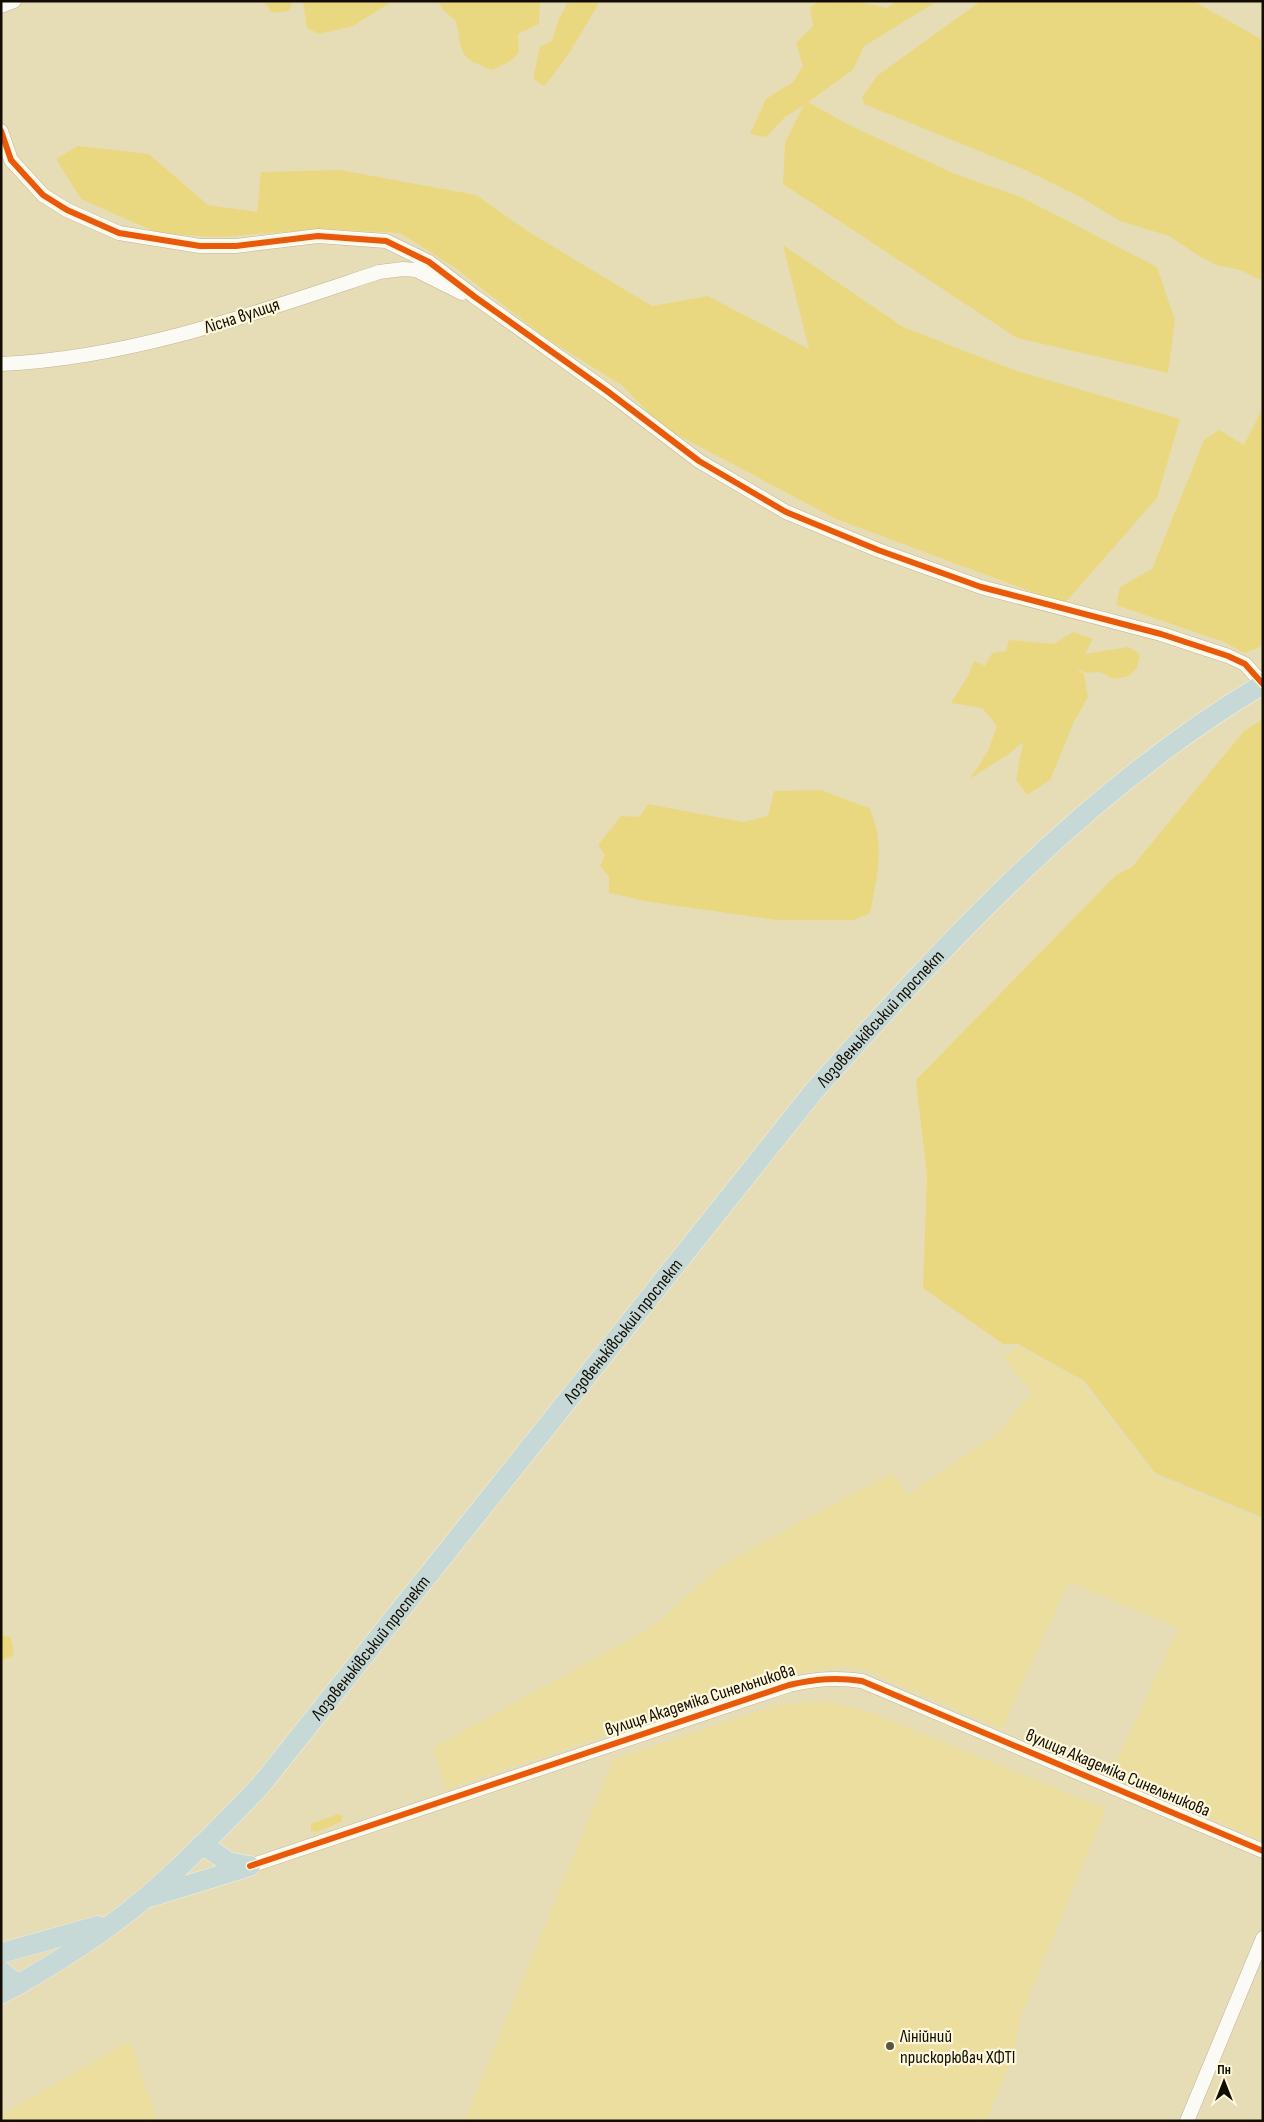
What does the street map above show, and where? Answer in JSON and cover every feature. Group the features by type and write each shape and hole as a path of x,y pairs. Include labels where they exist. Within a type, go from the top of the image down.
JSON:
{"highway":[{"name":"Лозовеньківський проспект","path":"9,1990 114,1922 143,1899 223,1825 261,1785 814,1091 908,986 1047,848 1106,795 1207,718 1263,684"},
{"path":"223,1825 226,1844 230,1852 239,1861 250,1866"},
{"path":"202,1844 228,1862 250,1866"},
{"path":"143,1899 250,1866"},
{"path":"1,1953 114,1922"},
{"path":"1,1970 9,1990"}],"street":[{"path":"1,6 14,1"},
{"path":"1,131 11,160 44,195 67,210 119,233 200,246 236,246 318,236 386,241 429,262 607,391 699,461 786,512 878,550 981,587 1161,634 1228,656 1245,664 1263,684"},
{"name":"Лісна вулиця","path":"1,364 106,352 182,335 387,271 416,270 456,291 475,297"},
{"name":"вулиця Академіка Синельникова","path":"250,1866 789,1685 818,1678 841,1677 862,1681 1263,1851"},
{"path":"1187,2121 1263,1938"}],"shaded area":[{"path":"260,1 293,1 289,11 272,13 267,5"},
{"path":"303,1 393,1 353,26 319,34 307,28"},
{"path":"438,1 540,1 539,24 518,34 519,52 511,61 492,70 473,62 467,57 461,48 456,21 443,10"},
{"path":"568,1 600,1 581,34 544,86 533,79 540,47 552,41 558,21"},
{"path":"820,1 854,1 887,8 896,1 938,1 864,46 853,70 808,102 849,125 955,174 1021,197 1157,267 1175,320 1168,373 1017,338 783,184 785,143 803,106 785,117 766,137 750,134 766,99 793,82 803,66 796,43 813,26 810,7"},
{"path":"981,1 1193,1 1263,40 1263,281 1240,270 1217,265 1199,256 1169,236 1120,221 1082,198 1023,169 864,104 862,97 878,75"},
{"path":"78,146 149,154 208,205 257,212 261,172 340,170 476,195 529,232 652,306 708,296 809,349 783,245 903,327 1014,370 1180,419 1157,498 1064,604 836,519 661,426 623,386 546,338 454,267 400,233 324,229 218,237 160,234 81,199 56,159"},
{"path":"1263,407 1263,646 1244,653 1224,642 1116,605 1120,587 1152,569 1204,440 1219,430 1244,445"},
{"path":"1073,632 1093,639 1085,654 1128,647 1140,654 1137,668 1129,676 1114,679 1099,672 1086,673 1075,668 1084,674 1088,697 1074,722 1050,780 1027,795 1016,780 1023,742 1010,753 970,779 988,751 997,726 982,708 951,703 969,674 974,661 985,666 992,653 1006,651 1009,640 1054,644"},
{"path":"1263,719 1263,1518 1155,1473 1084,1381 1018,1344 1003,1344 923,1288 927,1176 916,1080 1116,875 1132,867 1244,731"},
{"path":"821,790 869,808 874,821 879,846 877,873 870,913 854,920 776,920 650,902 609,893 609,877 600,866 605,855 598,845 621,816 639,817 648,804 743,822 768,816 774,791"},
{"path":"1017,1346 1080,1381 1155,1476 1263,1521 1263,1841 1110,1775 1179,1628 1069,1582 1002,1729 866,1670 843,1667 787,1674 446,1789 433,1748 652,1627 718,1568 765,1541 892,1473 908,1495 995,1435 1032,1393 1004,1359"},
{"path":"1,1635 11,1637 14,1655 1,1661"},
{"path":"823,1701 870,1712 1106,1809 1020,2018 1014,2054 986,2121 465,2121 613,1760 775,1706"},
{"path":"338,1814 343,1816 341,1822 316,1832 311,1831 311,1824"},
{"path":"130,2041 158,2121 1,2121 1,2115"}],"cycle path":[{"path":"1,131 11,160 43,195 67,210 119,233 200,246 236,246 318,236 386,241 429,262 607,391 699,461 786,512 878,550 981,587 1161,634 1228,656 1245,664 1263,684"},
{"path":"250,1866 789,1685 834,1679 862,1681 1263,1851"}],"place":[{"name":"Лінійний прискорювач ХФТІ","path":"890,2046"}]}
